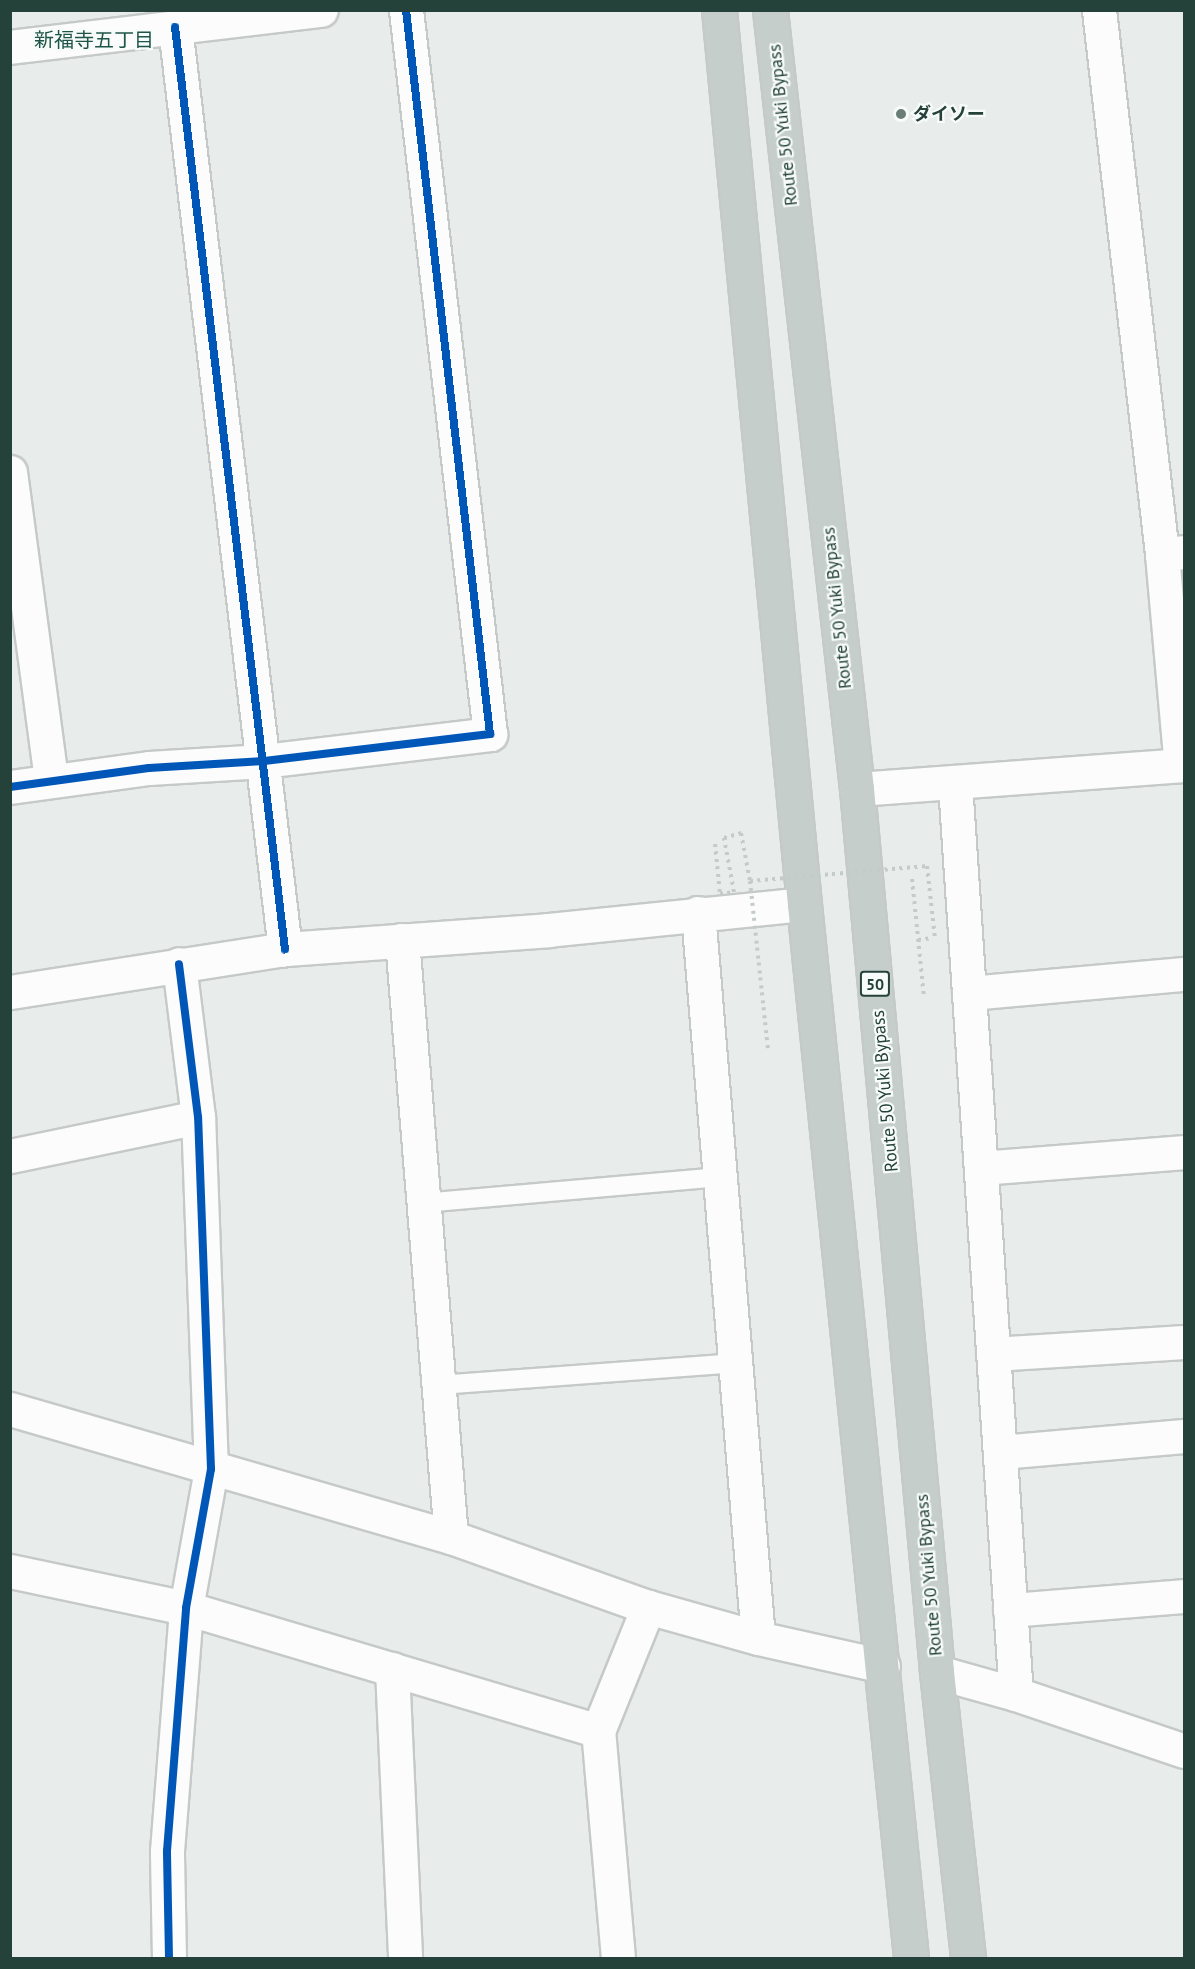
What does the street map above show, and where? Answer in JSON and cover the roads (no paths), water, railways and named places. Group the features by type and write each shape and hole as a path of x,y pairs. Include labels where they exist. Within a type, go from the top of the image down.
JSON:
{"highway":[{"path":"719,10 804,904 912,1959"},
{"name":"Route 50 Yuki Bypass","path":"770,10 857,789 937,1672 968,1959"}],"street":[{"path":"10,47 321,10"},
{"path":"10,787 149,768 264,761 490,734 406,10"},
{"path":"857,789 955,784 1183,765 1173,553 1099,10"},
{"path":"175,27 285,949"},
{"path":"10,472 51,780"},
{"path":"955,784 1016,1694"},
{"path":"10,992 285,949 548,930 804,904"},
{"path":"698,913 758,1638"},
{"path":"402,940 451,1537"},
{"path":"169,1959 167,1851 186,1608 211,1469 198,1117 178,964"},
{"path":"969,993 1185,974"},
{"path":"10,1156 198,1117"},
{"path":"981,1168 1185,1152"},
{"path":"993,1354 1185,1342"},
{"path":"10,1409 451,1537 648,1607 758,1638 883,1666"},
{"path":"1000,1452 1185,1436"},
{"path":"10,1570 186,1608 598,1731"},
{"path":"1010,1610 1185,1596"},
{"path":"618,1959 598,1731 648,1607"},
{"path":"392,1669 405,1959"},
{"path":"937,1672 1016,1694 1185,1751"}],"lane":[{"path":"423,1203 720,1177"},
{"path":"438,1386 735,1363"}],"place":[{"name":"ダイソー","path":"901,114"}],"district":[{"name":"新福寺五丁目","path":"94,40"}]}
